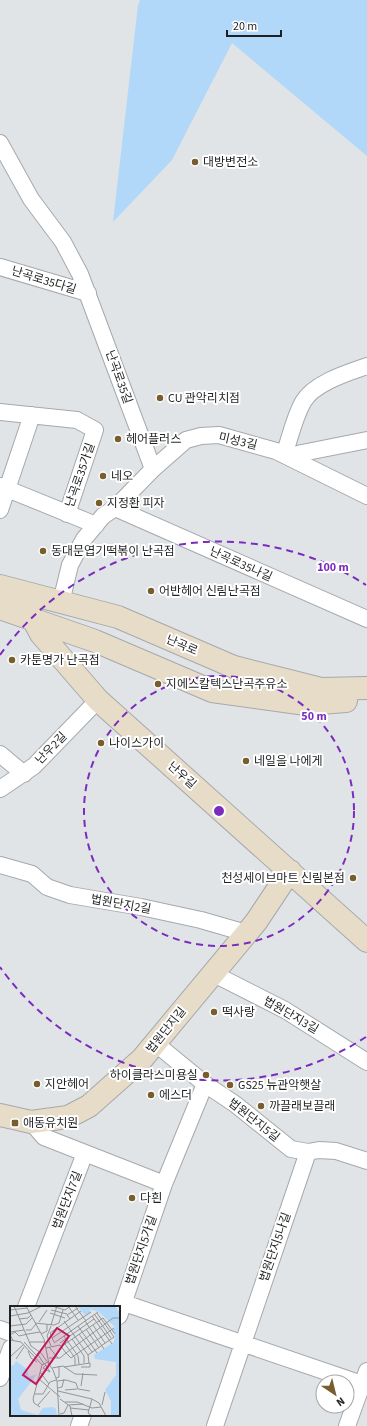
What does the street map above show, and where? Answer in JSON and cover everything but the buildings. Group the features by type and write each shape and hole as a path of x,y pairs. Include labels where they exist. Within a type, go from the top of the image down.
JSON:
{"street":[{"name":"난곡로35길","path":"1,149 31,199 64,242 80,274 153,469"},
{"name":"난곡로35다길","path":"0,267 88,293"},
{"path":"367,366 317,388 308,395 302,403 293,427 286,456 367,440"},
{"name":"난곡로35가길","path":"0,412 77,420 96,430 67,514"},
{"path":"0,510 3,487 32,415"},
{"name":"미성3길","path":"153,469 186,440 201,436 219,435 276,451 367,496"},
{"path":"61,602 70,564 84,539 103,516 114,508 153,469"},
{"name":"난곡로35가길","path":"3,487 96,525"},
{"name":"난곡로35나길","path":"114,508 367,619"},
{"name":"난곡로","path":"10,588 118,617 234,667 321,689 367,688"},
{"name":"난우길","path":"10,588 41,634 98,700 367,941"},
{"path":"0,608 95,641 212,691 306,704 367,700"},
{"name":"난우2길","path":"0,789 34,766 98,700"},
{"path":"0,754 24,774"},
{"name":"법원단지2길","path":"0,865 32,874 47,887 70,895 141,907 201,920 246,933"},
{"name":"법원단지길","path":"1,1118 31,1122 68,1116 89,1106 142,1059 212,973 256,922 290,871"},
{"name":"법원단지3길","path":"212,973 285,1010 367,1062"},
{"name":"법원단지5길","path":"155,1043 205,1084 234,1104 291,1149 308,1152 319,1150 336,1151 367,1161"},
{"name":"법원단지5가길","path":"121,1310 164,1184 205,1084"},
{"path":"31,1122 44,1137 164,1184"},
{"name":"법원단지5나길","path":"215,1426 308,1152"},
{"name":"법원단지7길","path":"26,1306 85,1153"},
{"path":"121,1310 364,1377 347,1426"},
{"path":"0,1329 10,1333"},
{"path":"0,1378 10,1351"},
{"path":"79,1426 83,1416"}],"shaded area":[{"path":"140,0 367,0 367,156 232,43 172,160 113,222 138,5"}],"place":[{"name":"대방변전소","path":"195,162"},
{"name":"CU 관악리치점","path":"160,398"},
{"name":"헤어플러스","path":"118,439"},
{"name":"네오","path":"103,476"},
{"name":"지정환 피자","path":"99,503"},
{"name":"동대문엽기떡볶이 난곡점","path":"43,551"},
{"name":"어반헤어 신림난곡점","path":"151,591"},
{"name":"카툰명가 난곡점","path":"12,660"},
{"name":"지에스칼텍스난곡주유소","path":"158,684"},
{"name":"나이스가이","path":"101,743"},
{"name":"네일을 나에게","path":"246,761"},
{"name":"천성세이브마트 신림본점","path":"353,878"},
{"name":"떡사랑","path":"214,1012"},
{"name":"하이클라스미용실","path":"206,1075"},
{"name":"지안헤어","path":"37,1084"},
{"name":"GS25 뉴관악햇살","path":"230,1085"},
{"name":"에스더","path":"151,1095"},
{"name":"까끌래보끌래","path":"261,1106"},
{"name":"애동유치원","path":"15,1123"},
{"name":"다흰","path":"132,1198"}]}
